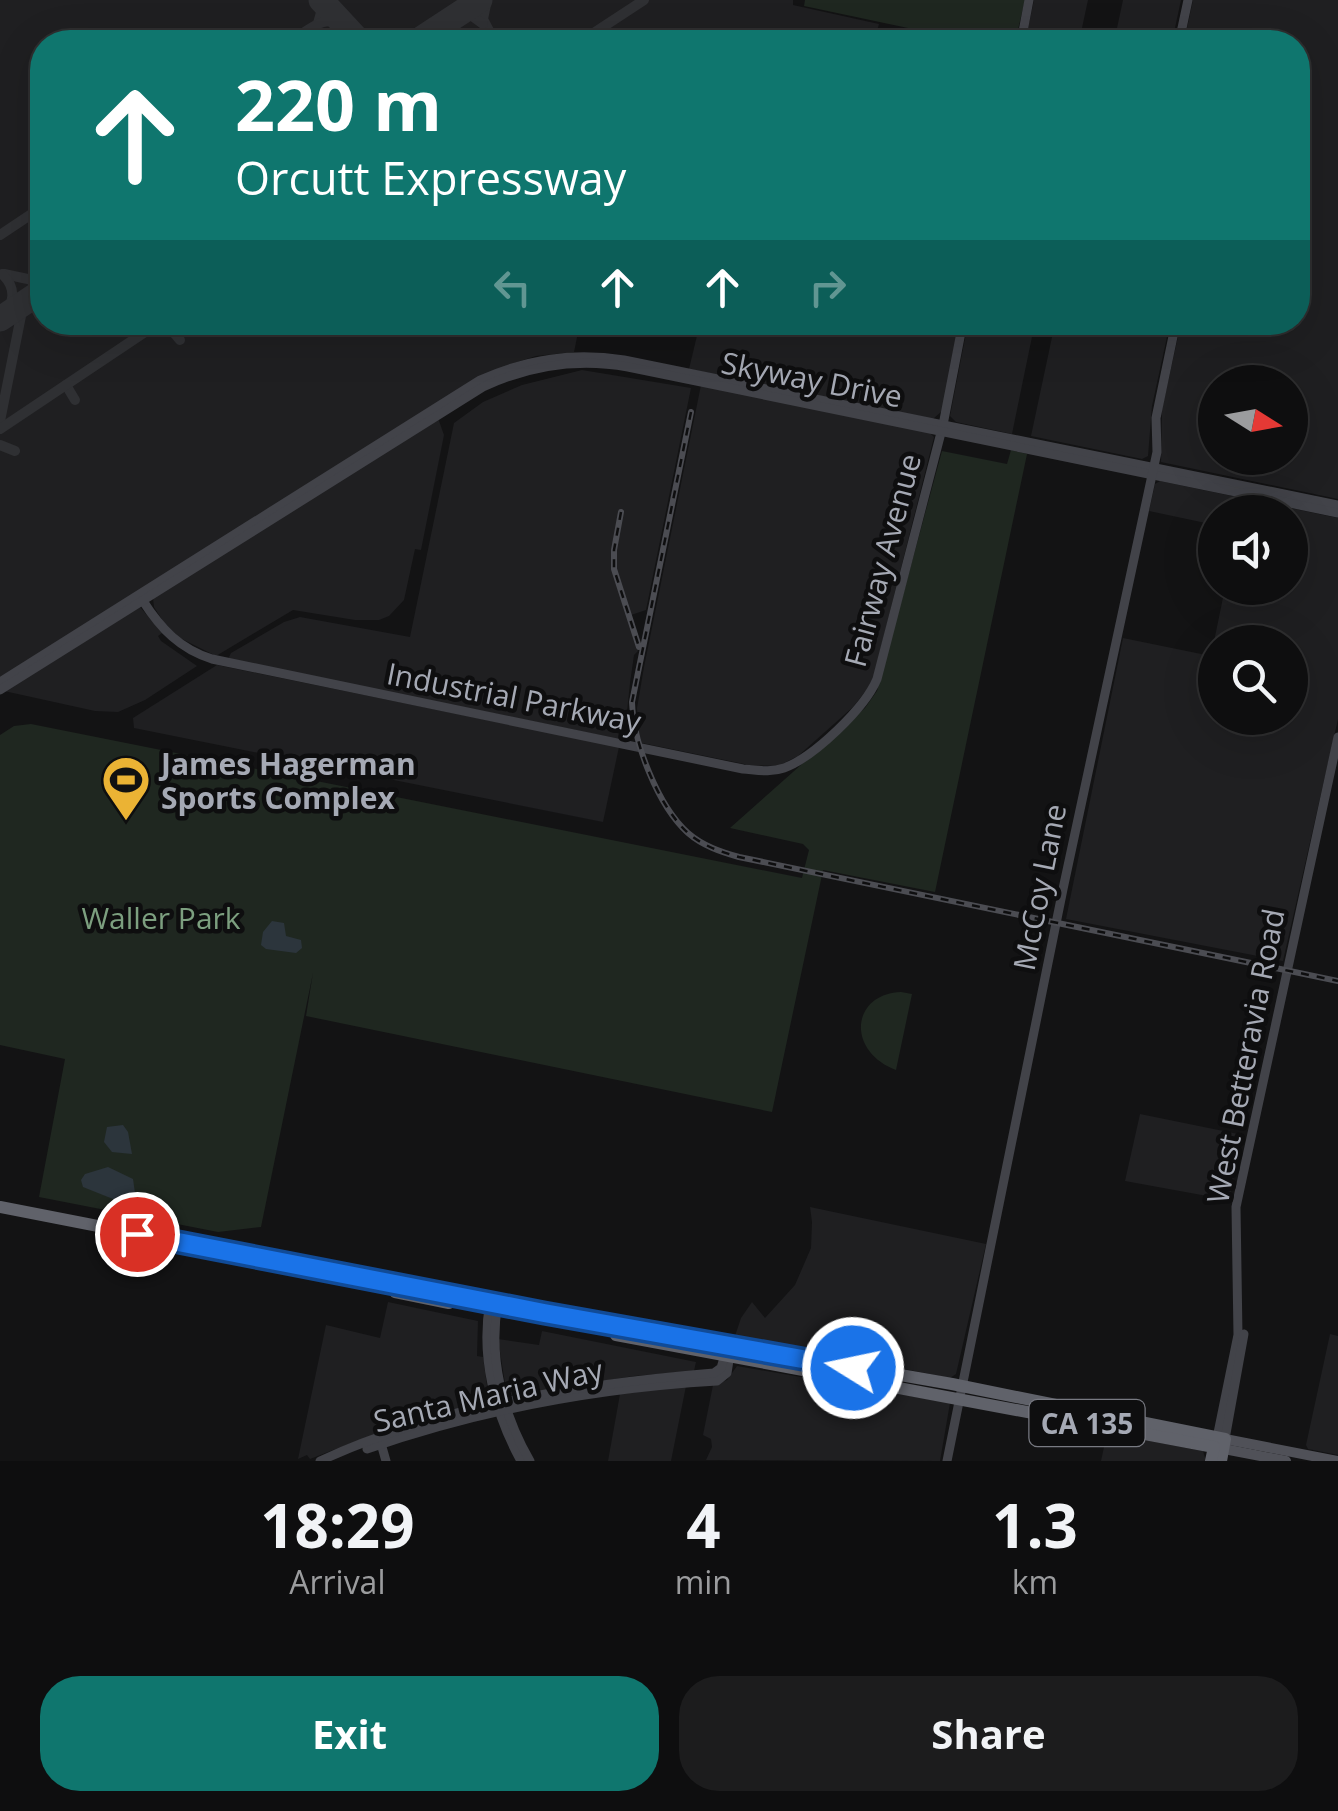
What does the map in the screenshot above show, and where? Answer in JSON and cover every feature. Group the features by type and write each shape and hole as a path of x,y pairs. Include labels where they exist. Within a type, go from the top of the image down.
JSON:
{"highway":[{"name":"CA 135","path":"0,1206 728,1354 1055,1409 1218,1449"},
{"name":"CA 135","path":"0,1215 493,1307"}],"main road":[{"path":"1023,30 1029,0"},
{"path":"1182,30 1188,0"},
{"name":"Fairway Avenue","path":"871,692 942,428 960,335"},
{"name":"McCoy Lane","path":"947,1461 1066,871 1152,471 1158,441 1156,418 1173,335"},
{"name":"Skyway Drive","path":"0,682 480,380 522,364 564,356 624,360 1338,509"},
{"name":"Skyway Drive","path":"0,690 470,394 504,377 541,366 612,364 942,428"},
{"name":"Industrial Parkway","path":"143,601 170,636 190,651 212,660 753,770 782,768 801,758 849,718 871,692"},
{"name":"West Betteravia Road","path":"1218,1449 1238,1335 1236,1206 1338,737"},
{"name":"West Betteravia Road","path":"1218,1449 1244,1336 1242,1207 1338,762"},
{"path":"493,1307 488,1354 521,1461"},
{"name":"Santa Maria Way","path":"320,1461 502,1408 628,1388 717,1380 727,1373 728,1354"},
{"path":"502,1408 530,1461"},
{"path":"380,1441 386,1461"},
{"name":"Santa Maria Way","path":"335,1461 380,1441"},
{"name":"CA 135","path":"1218,1449 1338,1460"},
{"name":"CA 135","path":"1218,1449 1286,1461"},
{"path":"1300,1461 1325,1461"}],"shaded area":[{"path":"0,0 793,0 793,5 879,24 877,30 30,30 30,335 578,335 574,352 514,363 0,678"},
{"path":"1034,0 1088,0 1082,30 1028,30"},
{"path":"1123,0 1181,0 1175,30 1117,30"},
{"path":"1193,0 1338,0 1338,499 1223,475 1308,475 1308,365 1198,365 1198,470 1161,462 1162,409 1178,335 1310,335 1310,30 1187,30"},
{"path":"697,335 958,335 942,411 933,419 689,369"},
{"path":"966,335 1032,335 1012,434 956,422 950,416"},
{"path":"1052,335 1167,335 1152,406 1148,456 1142,459 1031,436"},
{"path":"582,370 691,388 646,610 628,616 638,651 634,655 624,740 228,659 231,653 284,622 300,617 410,637 454,423 483,402 522,385"},
{"path":"701,385 929,432 934,437 872,683 853,707 798,756 778,766 749,765 642,743 639,733 637,708 644,667"},
{"path":"438,418 444,435 421,550 415,549 404,600 389,616 355,620 293,610 216,656 178,637 163,621 153,598"},
{"path":"1160,481 1227,495 1198,495 1198,521 1149,511 1155,484"},
{"path":"1308,512 1338,518 1338,719 1283,961 1066,919 1123,638 1198,653 1198,735 1308,735 1308,625 1217,625 1222,605 1308,605"},
{"path":"140,607 162,633 158,636 161,641 197,666 145,700 118,712 95,711 4,691"},
{"path":"217,665 619,747 603,822 134,728 133,718"},
{"path":"272,921 284,923 286,936 301,940 302,948 296,953 261,945 263,932"},
{"path":"1140,1114 1243,1135 1229,1200 1125,1181"},
{"path":"123,1125 132,1154 112,1152 104,1142 107,1127"},
{"path":"108,1167 133,1179 135,1193 130,1200 118,1201 83,1187 81,1180 85,1174"},
{"path":"810,1207 986,1244 956,1374 950,1378 735,1336 752,1302 765,1318 795,1285 811,1248"},
{"path":"388,1302 478,1321 477,1356 483,1357 489,1400 380,1432 310,1459 307,1455 298,1459 326,1325 380,1338"},
{"path":"542,1331 696,1362 694,1371 507,1396 498,1339 539,1345"},
{"path":"1330,1334 1338,1336 1338,1455 1308,1449 1306,1445"},
{"path":"737,1366 950,1403 940,1461 706,1460 712,1447 711,1439 703,1435 713,1385 727,1380"},
{"path":"686,1386 671,1461 608,1461 620,1394"},
{"path":"1107,1433 1203,1451 1206,1461 1101,1461"}],"green space":[{"path":"805,0 1025,0 1018,30 917,30 804,6"},
{"name":"Waller Park","path":"1011,450 1027,454 935,892 823,870 772,1112 306,1016 313,973 261,1227 218,1232 39,1197 65,1059 0,1045 0,735 14,726 31,724 802,878 809,850 803,844 730,828 865,708 877,691 942,451 1007,464"},
{"path":"901,992 912,994 896,1070 869,1050 861,1025 872,1002"}],"taxiway":[{"path":"318,23 322,9 319,0"},
{"path":"487,0 483,19 489,30"},
{"path":"598,30 644,0"},
{"path":"449,20 468,13 483,24"},
{"path":"308,30 332,21 347,28"},
{"path":"0,235 30,215"},
{"path":"0,318 9,308 12,296 2,274"},
{"path":"4,274 30,279"},
{"path":"0,421 22,311 30,300"},
{"path":"0,429 141,335"},
{"path":"176,335 180,340"},
{"path":"66,385 75,400"},
{"path":"0,445 15,451"}],"runway":[{"path":"321,0 349,30"},
{"path":"434,30 480,0"},
{"path":"0,319 30,299"}],"railway":[{"path":"691,412 632,702 637,736 649,772 667,807 688,833 712,848 739,857 1338,981"},
{"path":"621,512 614,569 639,647"}],"place":[{"name":"James Hagerman Sports Complex","path":"126,822"}],"route":[{"path":"137,1234 853,1368"}]}
